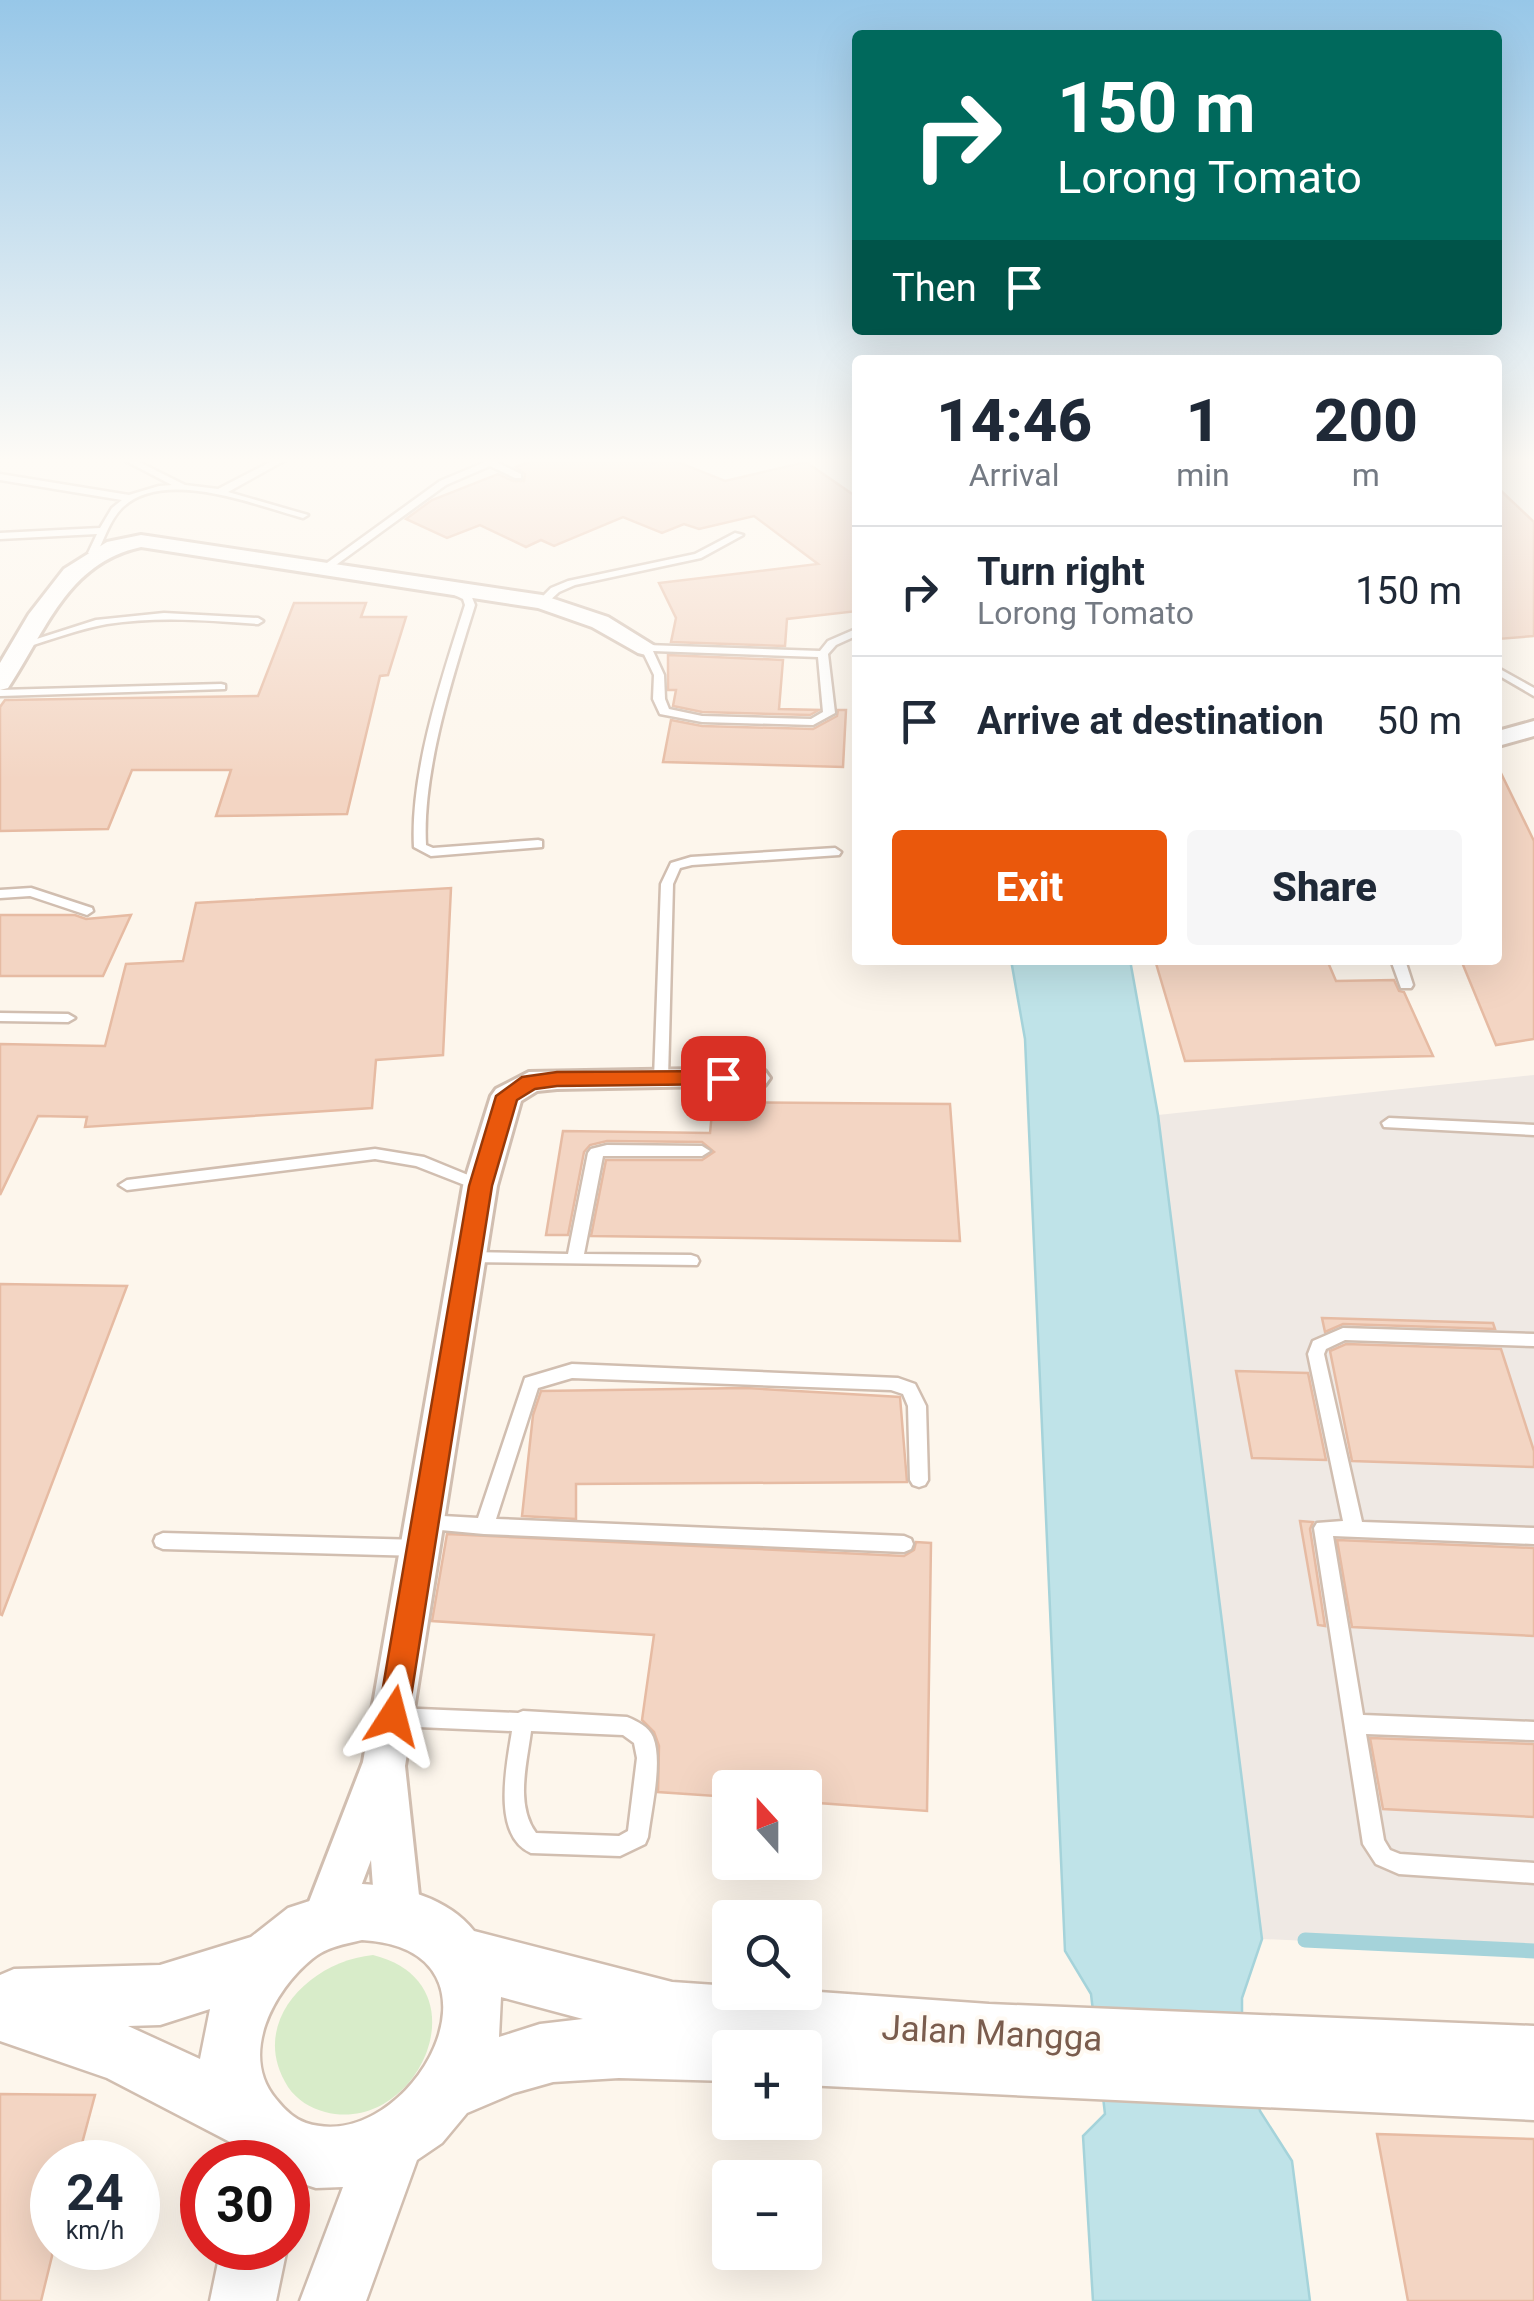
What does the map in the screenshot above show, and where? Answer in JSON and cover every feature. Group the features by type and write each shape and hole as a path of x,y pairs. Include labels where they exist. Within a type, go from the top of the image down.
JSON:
{"street":[{"path":"0,683 67,574 78,565"},
{"path":"306,565 542,602 600,622 646,648"},
{"path":"1502,738 1534,728"},
{"path":"326,1920 385,1762 480,1186 507,1096 529,1082 754,1078"},
{"path":"264,2140 235,2091 230,2058 240,2008 267,1961 294,1937 326,1920 362,1912 398,1914 385,1762"},
{"name":"Jalan Mangga","path":"398,1914 432,1929 458,1956 672,2012 989,2049 1361,2066 1534,2090"},
{"path":"310,2155 356,2156 391,2144 426,2119 451,2088 468,2055 474,2020 470,1986 458,1956"},
{"path":"0,2000 160,1994 267,1961"},
{"path":"0,2011 53,2024 176,2078 264,2140"},
{"path":"451,2088 502,2066 552,2052 646,2047 712,2050"},
{"name":"Jalan Mangga","path":"822,2054 989,2049"},
{"name":"Jalan Mangga","path":"1361,2066 1534,2056"},
{"path":"334,2301 391,2144"},
{"path":"243,2301 249,2270"}],"lane":[{"path":"325,568 329,565"},
{"path":"542,602 572,583 654,565"},
{"path":"447,588 467,597 470,605 426,778 416,830 420,847 431,852 538,844"},
{"path":"23,645 108,621 137,618 185,616 258,621"},
{"path":"646,648 660,674 659,699 664,712 702,719 813,722 829,713 824,654 832,644 852,635"},
{"path":"646,648 824,654"},
{"path":"1502,673 1534,693"},
{"path":"0,693 220,686"},
{"path":"661,1079 667,884 675,866 691,861 835,852"},
{"path":"0,894 31,892 87,911"},
{"path":"1400,965 1406,984"},
{"path":"0,1017 68,1018"},
{"path":"1390,1123 1534,1130"},
{"path":"575,1258 596,1153 702,1151"},
{"path":"127,1185 375,1154 419,1161 480,1186"},
{"path":"468,1258 691,1261"},
{"path":"1354,1529 1316,1354 1319,1345 1344,1334 1534,1340"},
{"path":"484,1526 531,1383 572,1371 892,1383 909,1390 917,1406 919,1480"},
{"path":"164,1541 422,1536 484,1526 904,1544"},
{"path":"1534,1536 1323,1528 1374,1844 1383,1857 1399,1864 1534,1873"},
{"path":"393,1716 522,1720 627,1726 643,1738 647,1758 638,1837 620,1846 532,1844 519,1832 514,1812 522,1720"},
{"path":"1353,1724 1534,1732"}],"shaded area":[{"path":"1534,1075 1534,1951 1262,1939 1158,1115"}],"green space":[{"path":"373,1955 407,1971 427,1995 432,2023 426,2053 411,2080 387,2102 358,2113 325,2112 304,2103 288,2087 277,2063 275,2040 280,2019 292,1999 327,1969"}],"water":[{"path":"1012,965 1131,965 1158,1115 1262,1939 1242,1998 1242,2017 1260,2111 1292,2161 1310,2301 1093,2301 1083,2136 1105,2114 1091,1994 1065,1951 1025,1039"}],"building":[{"path":"806,565 852,565 852,612 787,619 785,646 671,642 676,618 659,583"},
{"path":"1502,565 1534,565 1534,636 1502,639"},
{"path":"294,603 366,603 361,617 406,617 388,675 380,676 347,814 216,816 231,770 132,770 108,829 0,831 0,707 5,700 258,696"},
{"path":"668,655 783,660 779,709 819,710 810,715 702,712 673,706 676,690 668,690"},
{"path":"838,710 846,710 843,767 663,762 671,720 702,726 813,729 837,716"},
{"path":"1502,775 1534,841 1534,1039 1496,1045 1463,965 1502,965"},
{"path":"451,888 443,1055 376,1060 372,1108 85,1127 87,1117 38,1116 0,1195 0,1044 105,1046 126,964 183,961 196,903"},
{"path":"0,915 75,915 86,919 131,915 103,976 0,976"},
{"path":"1156,965 1329,965 1336,981 1394,980 1399,991 1404,992 1433,1056 1185,1061"},
{"path":"713,1102 950,1104 960,1241 591,1236 606,1160 702,1160 714,1152 702,1142 607,1141 590,1145 584,1152 568,1235 546,1235 563,1131 710,1133"},
{"path":"0,1284 127,1286 2,1615 0,1614"},
{"path":"1322,1318 1493,1323 1495,1329 1343,1324 1325,1332"},
{"path":"1346,1344 1501,1349 1534,1451 1534,1467 1352,1461 1330,1351"},
{"path":"1236,1371 1308,1373 1326,1460 1252,1458"},
{"path":"746,1388 900,1397 907,1482 576,1484 576,1519 522,1516 533,1415 541,1391"},
{"path":"1300,1521 1313,1522 1310,1529 1325,1626 1318,1625"},
{"path":"447,1534 904,1556 914,1550 916,1542 931,1543 927,1811 822,1803 822,1770 712,1770 712,1796 658,1792 659,1746 654,1732 642,1720 654,1635 432,1621"},
{"path":"1337,1540 1534,1548 1534,1636 1352,1627"},
{"path":"1370,1738 1534,1744 1534,1817 1383,1809"},
{"path":"0,2094 95,2095 83,2140 30,2140 30,2270 49,2270 41,2301 0,2301"},
{"path":"1377,2134 1534,2139 1534,2301 1408,2301"}],"waterway":[{"path":"1305,1940 1534,1951"}],"route":[{"path":"393,1716 480,1186 507,1096 529,1082 557,1079 723,1078"}]}
